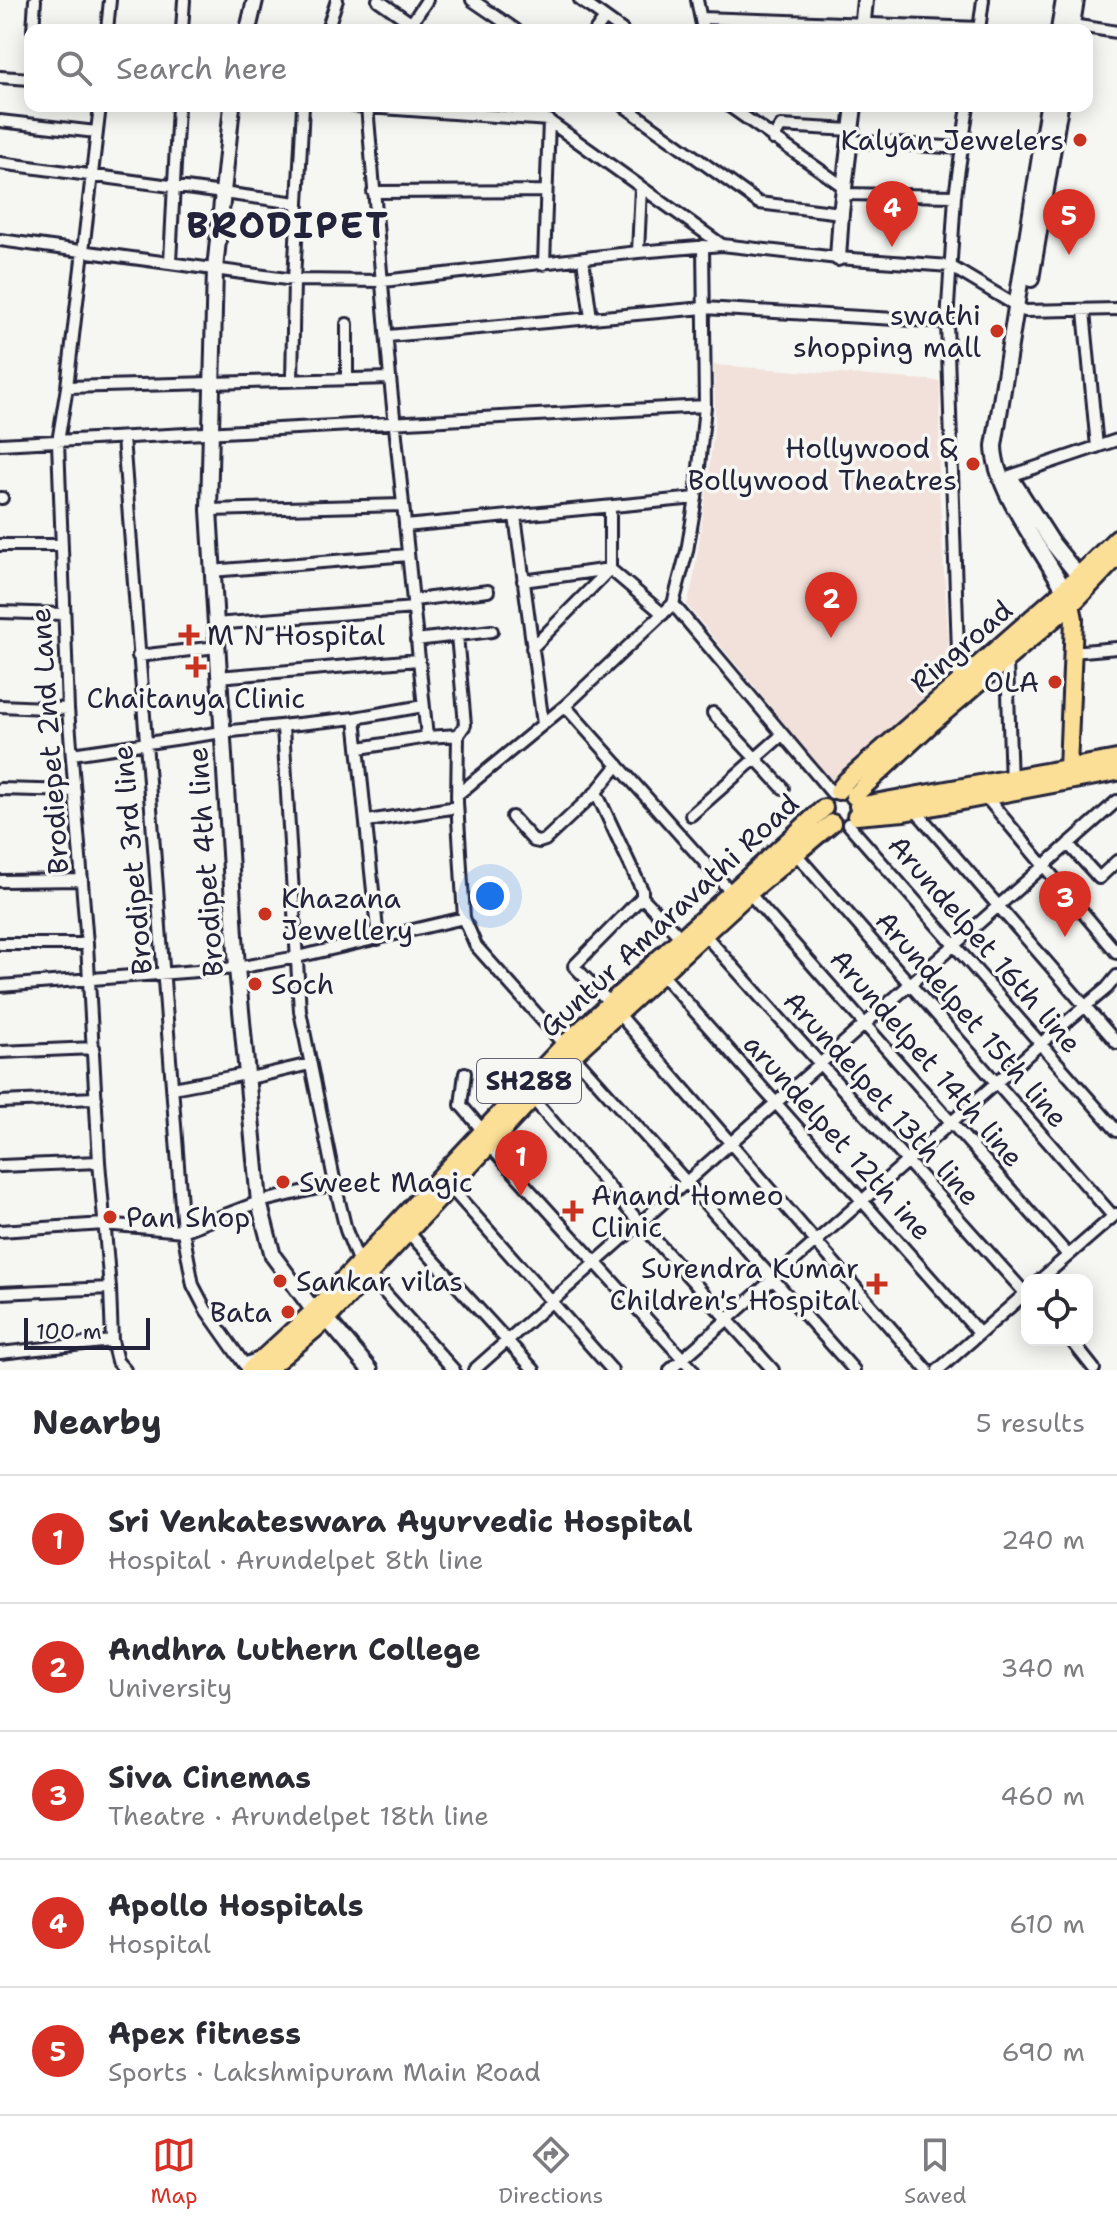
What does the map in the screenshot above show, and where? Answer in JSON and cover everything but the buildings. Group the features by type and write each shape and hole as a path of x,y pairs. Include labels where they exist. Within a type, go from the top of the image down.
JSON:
{"main road":[{"name":"Ringroad","path":"843,807 932,723 1007,662 1083,582 1117,538"},
{"name":"Ringroad","path":"1083,582 1117,557"},
{"name":"Ringroad","path":"843,807 846,781 959,682 1068,597"},
{"path":"1068,597 1074,619 1068,769"},
{"path":"843,807 915,810 986,797 1011,785 1117,759"},
{"path":"843,807 1117,772"},
{"name":"SH288","path":"656,968 704,934 796,854 843,807"},
{"name":"Guntur Amaravathi Road","path":"244,1368 273,1366 567,1051 656,968 680,937 731,892 843,807"},
{"name":"SH288","path":"363,1269 409,1233 486,1138 533,1099 567,1051"}],"street":[{"path":"33,24 35,0"},
{"path":"108,24 110,0"},
{"path":"182,24 184,0"},
{"path":"249,24 255,0"},
{"path":"329,24 337,0"},
{"path":"378,0 407,24"},
{"path":"410,24 427,0"},
{"path":"472,0 507,24"},
{"path":"580,0 613,24"},
{"path":"597,0 602,16 599,24"},
{"path":"697,0 702,24"},
{"path":"863,24 865,0"},
{"path":"981,24 983,0"},
{"path":"1064,0 1067,24"},
{"path":"1068,24 1076,0"},
{"path":"701,18 822,24"},
{"path":"1093,30 1117,32"},
{"path":"0,77 24,79"},
{"name":"Brodiepet 2nd Lane","path":"99,112 58,442 68,709 87,944 99,1162 112,1341 117,1361 125,1370"},
{"path":"170,262 178,112"},
{"name":"Brodipet 4th line","path":"231,112 215,269 209,510 237,968 259,1202 273,1256 320,1318"},
{"path":"292,381 303,112"},
{"path":"367,112 390,378 427,737"},
{"path":"445,112 549,120"},
{"path":"539,112 722,245"},
{"path":"632,112 759,203 841,213"},
{"path":"737,112 844,191 955,196"},
{"path":"838,258 853,112"},
{"path":"959,682 947,322 955,196 967,112"},
{"path":"1047,112 1003,449 1010,476 1053,544 1083,582"},
{"path":"1059,112 994,458 1002,483 1068,597"},
{"path":"544,264 549,120"},
{"path":"0,121 96,132"},
{"path":"773,139 781,126 962,148"},
{"path":"0,163 297,203"},
{"path":"638,252 641,187"},
{"path":"373,192 546,191"},
{"path":"0,240 294,280 383,281 722,245 950,266 1021,309 1117,309"},
{"path":"368,821 457,801 565,706 673,604 687,551 696,498 705,406 703,246"},
{"path":"583,259 591,318"},
{"path":"388,336 704,308 947,322"},
{"path":"1084,311 1097,447"},
{"path":"347,324 347,377"},
{"path":"67,387 390,378"},
{"path":"0,444 705,406"},
{"name":"Brodipet 3rd line","path":"123,438 183,1231 193,1285 244,1368"},
{"path":"1010,476 1117,440"},
{"path":"405,526 696,498"},
{"path":"209,510 403,505"},
{"path":"532,648 610,569 610,507"},
{"path":"515,516 543,724"},
{"path":"0,545 62,545"},
{"path":"211,571 408,555"},
{"path":"523,581 610,569 663,614"},
{"path":"215,624 414,604 488,591"},
{"name":"Arundelpet 16th line","path":"673,604 955,946 1117,1131"},
{"path":"0,612 63,614"},
{"path":"416,640 492,631"},
{"path":"457,635 465,725 458,735 457,801 464,918 476,946 854,1370"},
{"path":"138,656 217,647"},
{"path":"1072,652 1117,648"},
{"path":"218,677 418,660"},
{"path":"1007,662 1011,785"},
{"path":"0,706 68,709"},
{"path":"72,754 223,732 355,718 423,706"},
{"path":"565,706 731,892"},
{"path":"713,713 783,788"},
{"path":"355,718 378,939"},
{"path":"283,727 300,1011 346,1230 363,1269 454,1370"},
{"path":"360,748 458,735"},
{"path":"691,815 782,735"},
{"path":"512,817 534,841 545,840 596,792 618,765"},
{"path":"0,789 75,791"},
{"path":"596,792 642,890 642,897 680,937"},
{"path":"986,797 1117,953"},
{"path":"474,1370 1117,801"},
{"path":"915,810 1084,1006 1115,1036"},
{"path":"1068,844 1099,878 1117,861"},
{"name":"Arundelpet 15th line","path":"796,854 908,985 1115,1214"},
{"path":"0,881 82,880"},
{"name":"Arundelpet 14th line","path":"749,893 1068,1255"},
{"path":"642,897 574,966 614,1008 927,1370"},
{"path":"0,986 237,968 464,918"},
{"name":"Arundelpet 13th line","path":"704,934 1021,1287"},
{"path":"0,944 87,944"},
{"name":"arundelpet 12th ine","path":"656,968 979,1333"},
{"path":"670,1370 1117,976"},
{"path":"0,1052 94,1048"},
{"path":"173,1088 310,1064"},
{"path":"465,1073 461,1105 486,1138 693,1370"},
{"path":"0,1102 96,1098"},
{"path":"533,1099 773,1370"},
{"path":"0,1166 99,1162"},
{"path":"0,1231 104,1224 183,1231 259,1202 335,1184"},
{"path":"449,1186 612,1370"},
{"path":"1047,1274 1115,1214"},
{"path":"409,1233 534,1370"},
{"path":"0,1293 110,1288"},
{"path":"938,1370 1021,1296"},
{"path":"320,1318 358,1370"},
{"path":"320,1318 370,1370"},
{"path":"0,1353 112,1341"},
{"path":"1076,1346 1094,1369"}],"shaded area":[{"path":"714,365 940,381 939,484 950,671 836,786 687,605 693,582 715,420"}],"place":[{"name":"Kalyan Jewelers","path":"1080,140"},
{"name":"Apollo Hospitals","path":"892,247"},
{"name":"Apex fitness","path":"1069,255"},
{"name":"swathi shopping mall","path":"997,331"},
{"name":"Hollywood & Bollywood Theatres","path":"973,464"},
{"name":"M N Hospital","path":"189,635"},
{"name":"Andhra Luthern College","path":"831,638"},
{"name":"Chaitanya Clinic","path":"196,667"},
{"name":"OLA","path":"1055,682"},
{"name":"Khazana Jewellery","path":"265,914"},
{"name":"Siva Cinemas","path":"1065,937"},
{"name":"Soch","path":"255,984"},
{"name":"Sweet Magic","path":"283,1182"},
{"name":"Sri Venkateswara Ayurvedic Hospital","path":"521,1196"},
{"name":"Anand Homeo Clinic","path":"573,1211"},
{"name":"Pan Shop","path":"110,1217"},
{"name":"Sankar vilas","path":"280,1281"},
{"name":"Surendra Kumar Children's Hospital","path":"877,1284"},
{"name":"Bata","path":"288,1312"}],"district":[{"name":"BRODIPET","path":"288,225"}]}
